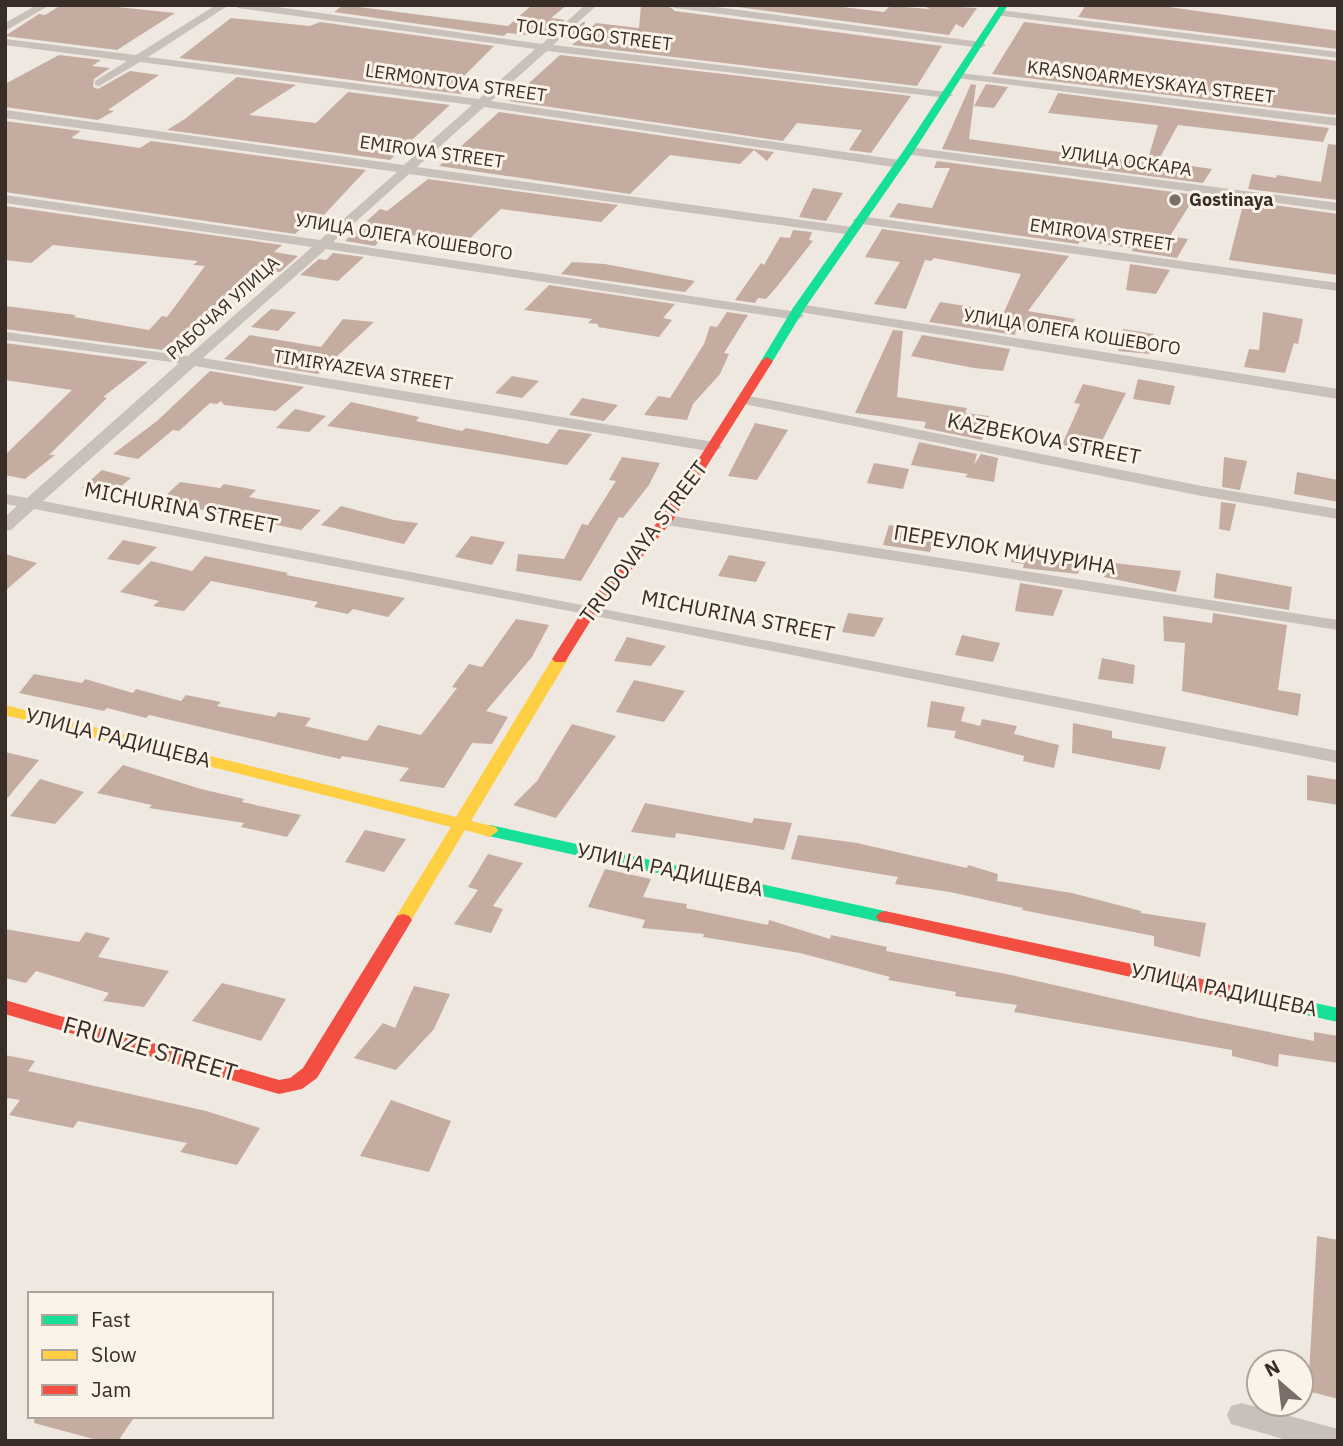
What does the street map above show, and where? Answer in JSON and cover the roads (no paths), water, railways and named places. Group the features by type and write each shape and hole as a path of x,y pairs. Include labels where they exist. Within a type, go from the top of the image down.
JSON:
{"street":[{"path":"5,28 45,5"},
{"path":"99,83 224,5"},
{"name":"TOLSTOGO STREET","path":"239,5 542,47 947,95"},
{"name":"РАБОЧАЯ УЛИЦА","path":"5,526 592,5"},
{"path":"675,5 981,45"},
{"path":"1002,9 1338,55"},
{"name":"TRUDOVAYA STREET","path":"295,1084 310,1073 463,825 590,610 666,520 798,312 981,45 1002,9"},
{"name":"LERMONTOVA STREET","path":"5,42 905,157"},
{"name":"KRASNOARMEYSKAYA STREET","path":"960,76 1338,122"},
{"name":"EMIROVA STREET","path":"5,114 1338,287"},
{"name":"УЛИЦА ОСКАРА","path":"905,157 1338,207"},
{"name":"УЛИЦА ОЛЕГА КОШЕВОГО","path":"5,199 798,312 1338,394"},
{"name":"TIMIRYAZEVA STREET","path":"5,336 194,361 714,447"},
{"name":"KAZBEKOVA STREET","path":"744,400 1202,491 1338,514"},
{"name":"MICHURINA STREET","path":"5,499 590,610 1338,757"},
{"name":"ПЕРЕУЛОК МИЧУРИНА","path":"666,520 1338,625"},
{"name":"УЛИЦА РАДИЩЕВА","path":"5,710 463,825 1338,1015"},
{"name":"FRUNZE STREET","path":"5,1007 279,1087 295,1084"},
{"path":"1241,1415 1336,1441"}],"place":[{"name":"Gostinaya","path":"1175,200"}]}
